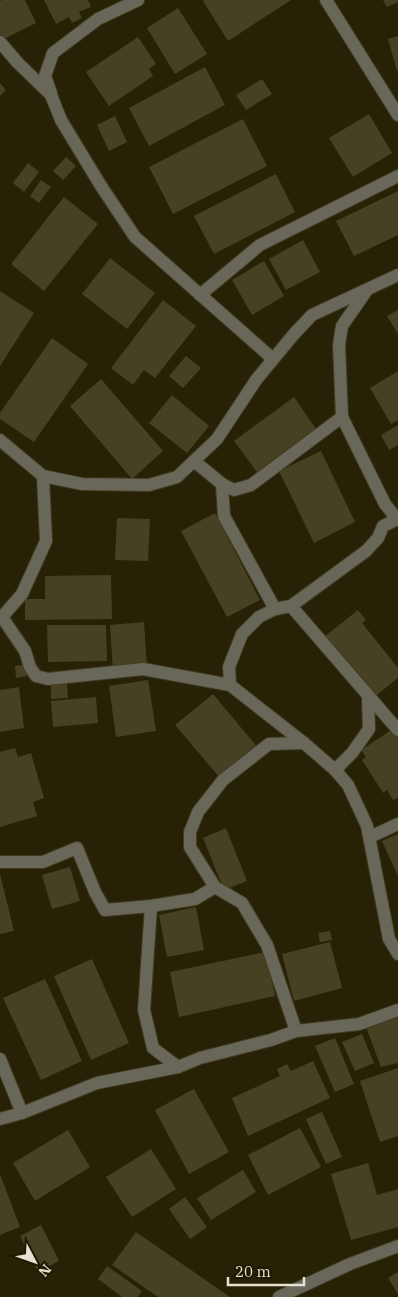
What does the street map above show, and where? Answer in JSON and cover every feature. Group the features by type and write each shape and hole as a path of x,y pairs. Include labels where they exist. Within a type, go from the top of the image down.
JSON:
{"street":[{"path":"138,0 98,20 53,53 45,76 51,95 61,120 135,237 273,359"},
{"path":"326,0 398,115"},
{"path":"0,42 17,62 51,95"},
{"path":"200,295 260,245 398,176"},
{"path":"0,440 43,476 82,484 149,485 177,477 217,439 256,380 312,315 398,275"},
{"path":"230,684 229,667 242,634 259,617 275,609 291,606 366,550 378,538 383,526 398,519 385,504 342,417 339,344 342,326 368,288"},
{"path":"194,461 222,484 234,490 251,485 342,417"},
{"path":"43,476 46,541 22,594 1,617 26,651 30,667 36,676 48,679 143,669 230,684 304,742 335,770 348,786 367,826 389,939 398,954"},
{"path":"222,484 224,516 275,609"},
{"path":"291,606 398,730"},
{"path":"335,770 352,753 368,729 368,697"},
{"path":"296,1031 267,945 242,903 215,887 190,847 190,832 198,812 223,780 269,744 304,742"},
{"path":"370,837 398,824"},
{"path":"0,862 43,862 77,848 95,892 105,910 151,906 194,899 215,887"},
{"path":"151,906 144,1010 153,1048 178,1066"},
{"path":"0,1119 22,1113 97,1083 178,1066 200,1058 271,1040 296,1031 358,1024 398,1010"},
{"path":"0,1059 22,1113"},
{"path":"279,1297 350,1264 398,1246"}],"building":[{"path":"25,0 36,23 2,40 0,35 0,1"},
{"path":"44,0 88,0 91,7 79,12 82,18 72,23 69,17 56,24"},
{"path":"291,0 228,41 203,1"},
{"path":"383,0 398,0 398,2 387,7"},
{"path":"178,8 207,54 175,74 147,28"},
{"path":"398,36 398,71 397,71 388,39"},
{"path":"138,37 156,64 149,69 153,76 109,106 86,72"},
{"path":"205,67 225,105 149,146 129,108"},
{"path":"262,79 272,94 246,110 236,95"},
{"path":"0,83 6,90 0,96"},
{"path":"369,114 392,153 353,177 329,138"},
{"path":"115,116 127,142 109,151 97,125"},
{"path":"243,119 267,166 173,214 149,167"},
{"path":"66,157 76,166 63,180 53,171"},
{"path":"28,163 39,172 24,192 13,183"},
{"path":"276,174 295,212 214,254 194,216"},
{"path":"41,180 51,187 39,203 30,196"},
{"path":"398,191 398,235 354,256 336,221"},
{"path":"64,197 98,224 44,291 11,264"},
{"path":"303,240 320,272 286,290 269,259"},
{"path":"110,258 155,293 127,329 82,294"},
{"path":"264,261 284,296 252,315 232,280"},
{"path":"0,291 34,313 0,366"},
{"path":"163,300 196,326 155,378 144,370 133,385 111,368"},
{"path":"398,310 398,334 387,316"},
{"path":"52,338 88,364 34,442 0,419 0,413"},
{"path":"186,356 201,368 183,388 169,376"},
{"path":"398,371 398,420 391,424 370,388"},
{"path":"101,379 163,451 132,479 70,406"},
{"path":"172,395 209,426 187,453 149,423"},
{"path":"294,397 316,429 257,472 234,441"},
{"path":"398,425 398,445 389,450 381,435"},
{"path":"321,451 355,522 314,543 279,471"},
{"path":"215,513 260,600 227,617 181,531"},
{"path":"117,518 150,519 148,561 115,560"},
{"path":"111,575 112,619 25,620 25,599 45,599 45,576"},
{"path":"358,610 366,620 362,623 398,668 398,678 373,698 324,637"},
{"path":"144,622 147,667 113,670 110,625"},
{"path":"47,625 106,625 107,661 48,662"},
{"path":"28,664 30,675 16,678 15,666"},
{"path":"148,680 156,731 116,737 109,686"},
{"path":"67,683 68,698 51,699 51,684"},
{"path":"19,687 24,728 0,732 0,690"},
{"path":"213,694 258,748 221,779 175,725"},
{"path":"96,697 98,723 53,727 51,701"},
{"path":"393,729 398,736 398,798 393,800 387,790 383,793 362,760 366,757 361,750"},
{"path":"15,748 18,757 31,753 44,798 33,802 37,816 0,827 0,752"},
{"path":"226,828 247,881 224,890 203,838"},
{"path":"398,834 398,876 382,841"},
{"path":"70,867 80,901 52,909 42,875"},
{"path":"0,874 14,931 0,934"},
{"path":"196,907 204,950 167,957 159,915"},
{"path":"330,931 332,940 320,942 318,933"},
{"path":"330,942 342,988 294,1001 282,954"},
{"path":"266,952 275,996 179,1017 170,972"},
{"path":"92,959 129,1043 91,1060 54,976"},
{"path":"45,979 82,1061 41,1080 3,998"},
{"path":"398,1017 398,1063 381,1067 366,1027"},
{"path":"362,1034 374,1063 355,1071 342,1042"},
{"path":"335,1038 354,1084 335,1092 315,1046"},
{"path":"313,1061 330,1098 248,1136 232,1098 280,1076 277,1069 287,1064 291,1071"},
{"path":"398,1068 398,1136 380,1142 360,1081"},
{"path":"194,1089 229,1152 189,1174 155,1110"},
{"path":"322,1112 342,1157 326,1164 306,1119"},
{"path":"300,1128 321,1167 268,1195 248,1155"},
{"path":"68,1130 90,1167 35,1201 13,1163"},
{"path":"151,1149 176,1189 132,1217 106,1177"},
{"path":"368,1163 377,1195 398,1189 398,1227 351,1240 331,1174"},
{"path":"243,1170 256,1192 211,1220 197,1198"},
{"path":"0,1174 20,1227 0,1235"},
{"path":"185,1197 207,1227 190,1239 169,1209"},
{"path":"41,1225 59,1261 38,1272 20,1236"},
{"path":"136,1232 230,1297 158,1297 112,1265"},
{"path":"107,1266 142,1291 138,1297 122,1297 98,1279"},
{"path":"398,1272 398,1294 388,1278"}]}
